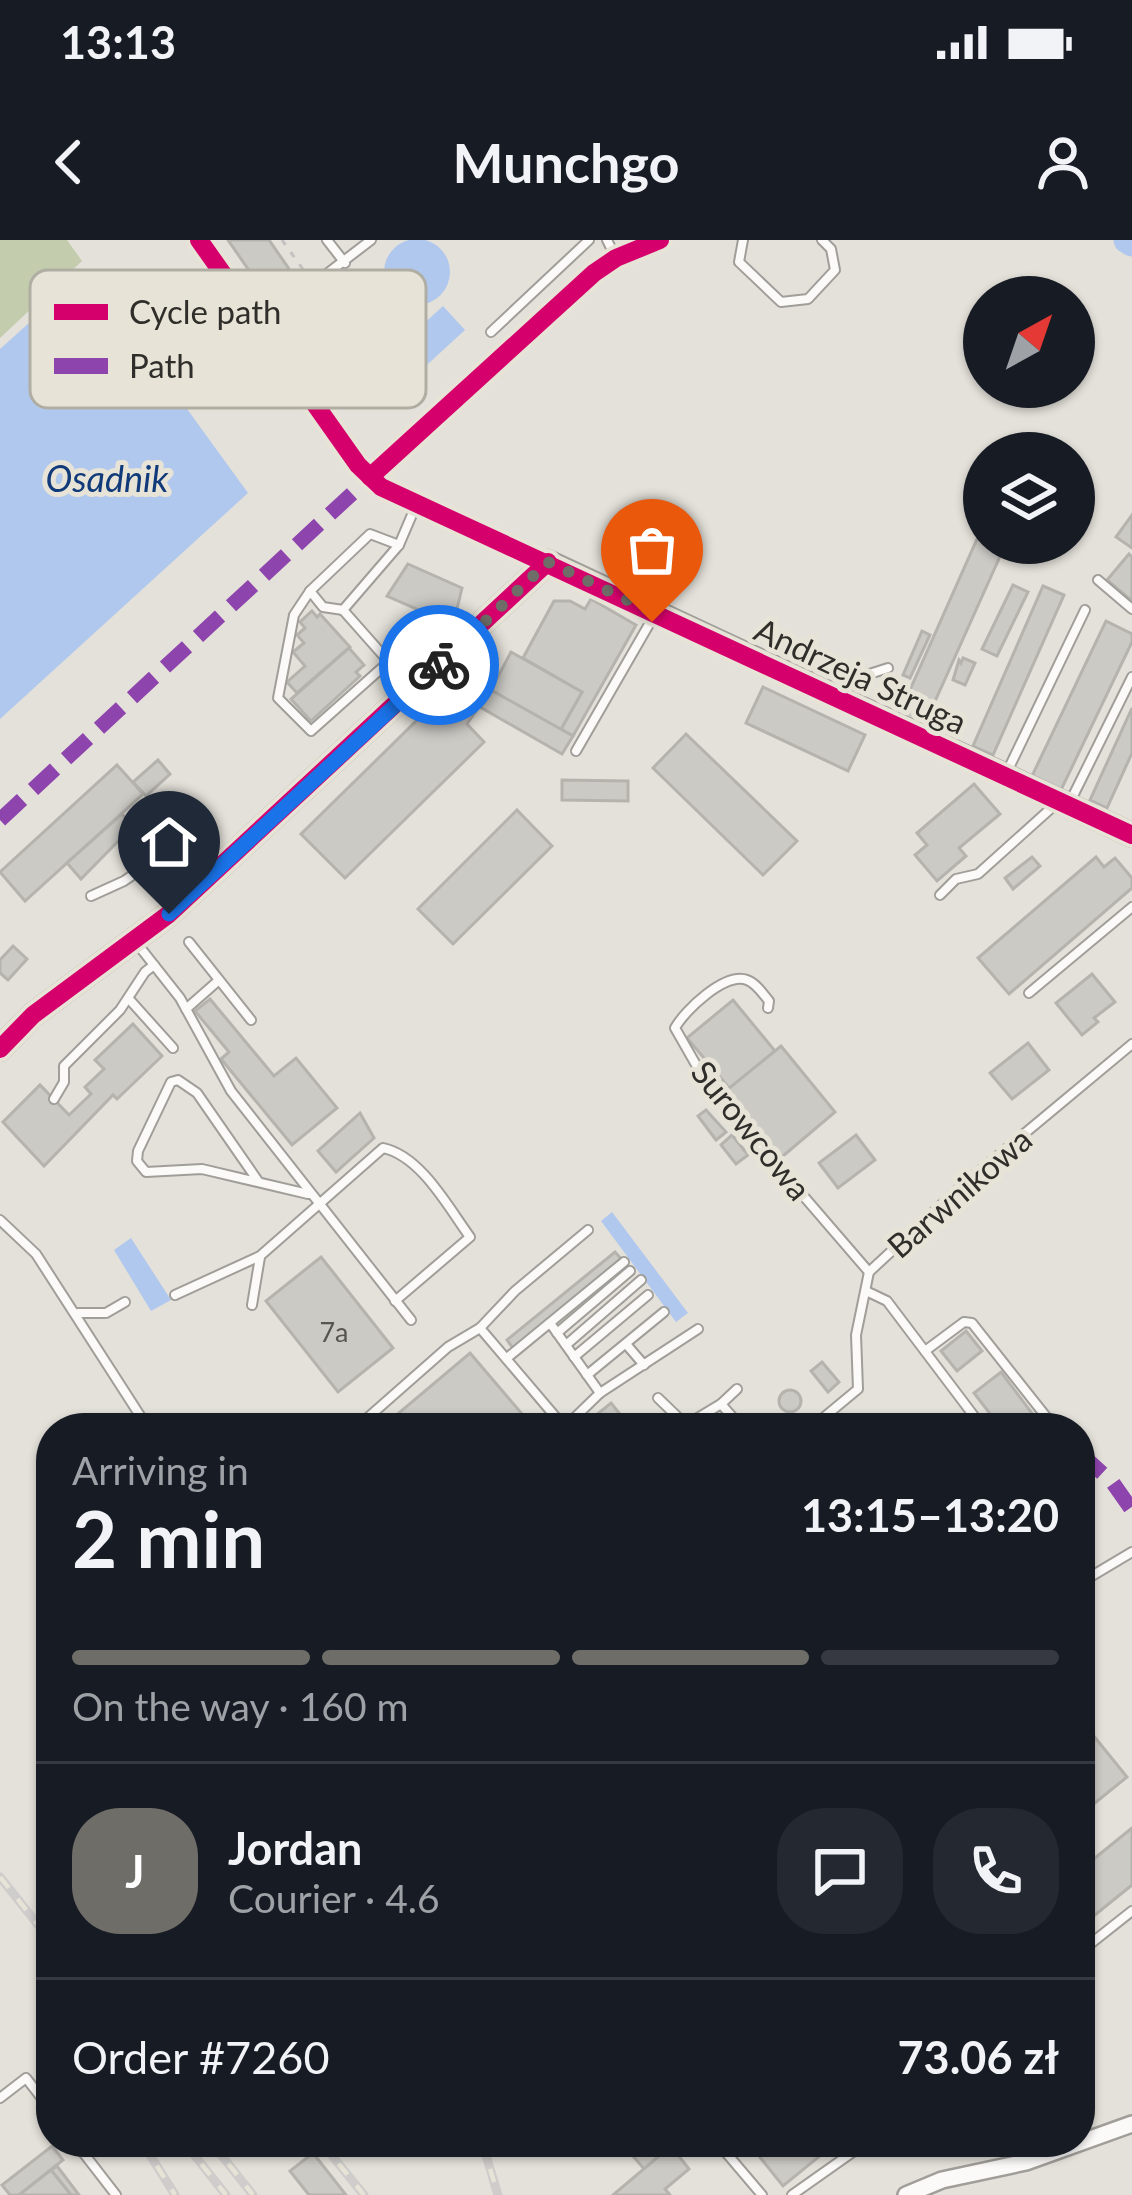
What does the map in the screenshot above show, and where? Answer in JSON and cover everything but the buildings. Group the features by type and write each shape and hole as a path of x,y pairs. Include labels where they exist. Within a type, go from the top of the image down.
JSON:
{"street":[{"path":"199,240 220,270"},
{"path":"320,408 370,477 593,274 616,258 660,240"},
{"name":"Andrzeja Struga","path":"370,477 381,487 1132,835"},
{"path":"0,1049 33,1015 134,940 196,886 548,562"},
{"path":"1095,2137 1132,2124"},
{"path":"906,2195 942,2180 1040,2157"}],"lane":[{"path":"327,240 345,263"},
{"path":"336,270 371,240"},
{"path":"491,332 589,240"},
{"path":"607,240 616,258"},
{"path":"743,240 739,262 781,302 808,299 835,270 831,249 822,240"},
{"path":"343,610 399,545 417,503"},
{"path":"399,545 370,534 310,591 294,615 278,698 311,731 411,642 418,623"},
{"path":"1098,580 1132,609"},
{"path":"310,591 323,607 343,610 413,689"},
{"path":"1005,776 1085,610"},
{"path":"576,751 655,613"},
{"path":"838,698 857,678 888,668"},
{"path":"940,895 956,879 978,874 1064,803 1132,676"},
{"path":"91,896 160,856 196,886"},
{"path":"1029,993 1132,907"},
{"path":"134,940 185,1009 231,1091 411,1320"},
{"path":"189,942 251,1021"},
{"path":"54,1099 64,1082 64,1066 129,999 154,965"},
{"path":"185,1009 220,980"},
{"name":"Surowcowa","path":"768,1008 769,1001 760,989 747,980 732,980 694,1003 676,1028 707,1084 869,1272"},
{"path":"129,999 173,1048"},
{"name":"Barwnikowa","path":"829,1413 858,1389 856,1336 869,1272 964,1184 1132,1044"},
{"path":"258,1181 197,1093 178,1080 171,1082 138,1151 140,1168 152,1174 202,1169 310,1194"},
{"path":"175,1295 260,1256 383,1148 401,1155 470,1237 395,1301"},
{"path":"0,1220 36,1254 139,1413"},
{"path":"373,1413 448,1347 480,1328 515,1291 588,1230"},
{"path":"252,1305 260,1256"},
{"path":"507,1358 627,1266 557,1333"},
{"path":"566,1345 641,1280"},
{"path":"866,1291 887,1301 972,1413"},
{"path":"604,1292 627,1313"},
{"path":"574,1357 648,1295"},
{"path":"76,1313 106,1312 125,1302"},
{"path":"587,1375 664,1312"},
{"path":"593,1322 602,1334"},
{"path":"926,1351 964,1322 972,1323 1043,1413"},
{"path":"550,1323 600,1394"},
{"path":"480,1328 553,1413"},
{"path":"580,1413 600,1394 698,1329"},
{"path":"626,1344 644,1365"},
{"path":"706,1413 737,1389"},
{"path":"658,1398 672,1413"},
{"path":"721,1404 729,1413"},
{"path":"1095,1574 1132,1552"},
{"path":"1095,1940 1132,1911"},
{"path":"0,2098 26,2078 36,2091"},
{"path":"87,2157 116,2195"},
{"path":"730,2157 762,2195"},
{"path":"792,2195 846,2157"}],"path":[{"path":"282,240 304,270"}],"green space":[{"path":"0,240 67,240 82,261 72,270 30,270 30,310 0,338"}],"water":[{"path":"417,239 430,242 447,259 447,285 426,303 426,270 384,270 394,249"},
{"path":"443,306 465,330 426,366 426,322"},
{"name":"Osadnik","path":"30,322 30,408 186,408 248,493 0,719 0,349"},
{"path":"612,1212 688,1313 676,1322 601,1221"},
{"path":"131,1238 171,1300 151,1311 114,1250"}],"waterway":[{"path":"1127,240 1132,243"}],"railway":[{"path":"0,1877 36,1922"},
{"path":"151,2157 175,2195"},
{"path":"196,2157 226,2195"},
{"path":"223,2157 253,2195"},
{"path":"333,2157 364,2195"},
{"path":"487,2157 498,2195"}],"marked path":[{"path":"0,820 370,477"},
{"path":"1095,1467 1132,1510"}],"cycle path":[{"path":"199,240 220,270"},
{"path":"370,477 594,273 660,240"},
{"path":"318,408 358,465 381,487 1132,835"},
{"path":"0,1049 33,1015 169,914 548,562"}],"way so far":[{"path":"439,665 548,562 655,613 652,622"}],"route":[{"path":"169,914 439,665"}]}
